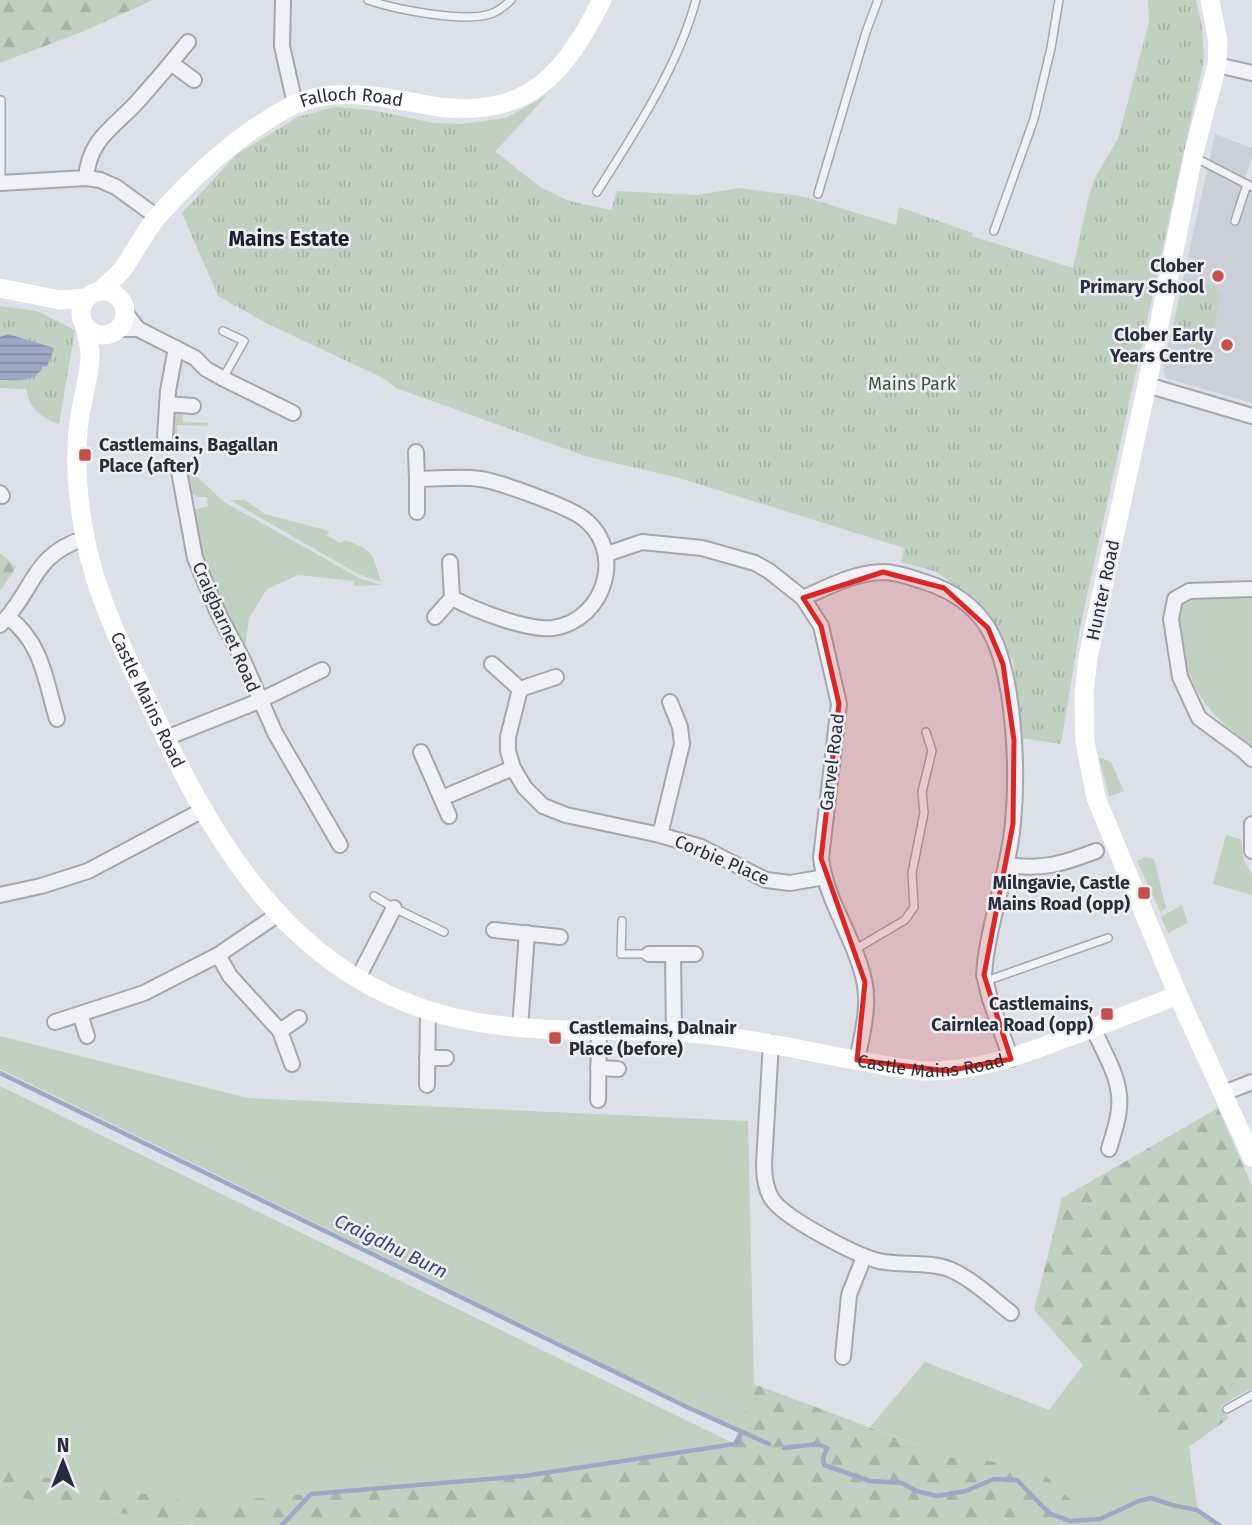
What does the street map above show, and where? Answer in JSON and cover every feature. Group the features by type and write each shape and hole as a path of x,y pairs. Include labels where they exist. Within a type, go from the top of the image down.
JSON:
{"street":[{"path":"283,0 282,46 295,104"},
{"name":"Falloch Road","path":"93,294 121,271 157,217 226,149 295,104 336,94 364,95 440,107 468,108 508,102 539,87 558,71 602,0"},
{"name":"Hunter Road","path":"1210,0 1218,42 1217,65 1193,156 1088,657 1084,694 1085,742 1096,798 1178,995 1252,1157"},
{"path":"86,178 87,163 95,146 188,42"},
{"path":"171,63 194,80"},
{"path":"1217,65 1252,74"},
{"path":"1,183 86,178 100,180 116,187 157,217"},
{"path":"117,319 121,271"},
{"path":"0,288 60,300 93,294 114,294 117,319"},
{"path":"83,322 81,307 93,294"},
{"path":"60,300 95,334 117,319"},
{"path":"117,319 195,358 222,379 293,413"},
{"name":"Castle Mains Road","path":"90,357 117,319"},
{"name":"Castle Mains Road","path":"83,322 90,357 76,465 85,538 94,573 114,626 166,738 219,837 278,915 318,952 358,978 428,1011 474,1022 520,1028 674,1033 771,1043 900,1068 947,1071 1011,1059 1178,995"},
{"path":"165,437 176,348"},
{"path":"1147,385 1252,416"},
{"path":"167,404 193,405"},
{"path":"416,452 417,512"},
{"name":"Craigbarnet Road","path":"180,471 195,558 218,613 243,660 275,733 341,845"},
{"path":"417,479 481,479 567,510 587,522 596,532 607,554 608,567 601,594 584,614 552,628 524,626 452,598"},
{"path":"57,719 40,657 20,626 4,621 43,562 62,548 85,538"},
{"name":"Garvel Road","path":"607,554 642,542 702,548 755,563 803,598 821,626 839,704 821,849 825,877 865,982 858,1060"},
{"path":"435,617 452,598 450,562"},
{"path":"803,598 853,577 883,572 897,573 944,588 955,595 988,628 1003,664 1014,740 1013,824 1007,865 985,963 985,981 1011,1059"},
{"path":"1252,589 1189,591 1175,599 1171,619 1180,677 1199,718 1252,759"},
{"path":"492,664 520,689 556,677"},
{"name":"Craigbarnet Road","path":"166,738 259,701 323,670"},
{"name":"Corbie Place","path":"520,689 508,737 508,751 513,768 525,788 543,806 566,815 660,835 701,848 777,883 825,877"},
{"name":"Corbie Place","path":"660,835 682,744 680,727 670,702"},
{"path":"421,752 449,816"},
{"path":"442,798 513,768"},
{"path":"0,895 88,872 203,810"},
{"path":"1252,824 1252,851"},
{"path":"1007,865 1033,868 1054,866 1096,851"},
{"path":"358,978 394,908"},
{"path":"55,1022 144,993 218,955 278,915"},
{"path":"494,930 560,937"},
{"path":"520,1028 527,933"},
{"path":"649,954 695,954"},
{"path":"673,954 674,1033"},
{"path":"218,955 230,976 280,1031 292,1063"},
{"path":"427,1085 428,1011"},
{"path":"80,1014 87,1036"},
{"path":"280,1031 299,1018"},
{"path":"1093,1028 1119,1096 1116,1124 1109,1149"},
{"path":"598,1031 598,1100"},
{"path":"771,1043 764,1163 768,1192 773,1202 797,1221 864,1257 953,1271 1011,1313"},
{"path":"427,1058 446,1058"},
{"path":"598,1068 618,1069"},
{"path":"1224,1093 1252,1082"},
{"path":"842,1357 849,1295 864,1257"}],"lane":[{"path":"368,0 414,12 481,16 494,13 511,0"},
{"path":"597,192 653,99 691,19 696,0"},
{"path":"818,194 878,0"},
{"path":"994,231 1034,119 1059,0"},
{"path":"1,100 1,183"},
{"path":"1193,156 1250,186 1235,221"},
{"path":"222,379 244,341 223,331"},
{"path":"854,950 905,920 914,907 912,873 923,813 922,792 932,751 926,732"},
{"path":"374,896 444,932"},
{"path":"622,921 621,954 649,954"},
{"path":"985,981 1108,938"},
{"path":"1227,1409 1252,1395"}],"highlighted area":[{"path":"883,572 944,588 988,628 1003,664 1014,740 1013,824 984,975 1011,1059 947,1071 857,1060 865,982 821,858 839,704 821,626 803,598"}],"shaded area":[{"name":"Clober Primary School","path":"1215,134 1252,148 1245,178 1252,182 1252,403 1166,378 1163,370"}],"green space":[{"path":"0,0 153,0 82,32 0,63"},
{"name":"Mains Park","path":"1148,0 1196,0 1202,26 1204,60 1080,628 1061,744 1020,738 1013,660 984,608 937,572 901,562 904,548 679,478 585,456 396,388 383,378 268,324 218,296 182,213 237,154 298,117 334,107 372,110 434,123 461,124 540,187 569,201 611,210 617,191 697,195 739,188 801,196 896,225 899,207 973,233 972,236 1073,268 1089,195 1095,178 1118,138 1149,22"},
{"path":"547,95 495,152 461,124 506,118"},
{"path":"1184,278 1218,287 1217,292 1221,294 1217,308 1219,309 1203,358 1190,354 1193,342 1171,337"},
{"path":"0,306 37,311 75,330 59,424 37,411 30,402 26,389 0,388"},
{"path":"177,411 183,412 183,422 209,423 207,426 177,425 177,436 172,435 172,416"},
{"path":"186,471 192,472 224,502 361,579 382,585 354,586 354,581 298,575 267,589 249,618 245,647 240,647 209,577 195,536 192,521 194,510 208,506 207,497 198,497 188,491"},
{"path":"230,500 245,500 265,514 329,531 327,536 341,543 345,540 362,547 373,558 381,582 358,574"},
{"path":"0,553 16,567 1,590 0,589"},
{"path":"1252,596 1252,745 1222,722 1201,697 1193,683 1183,651 1179,619 1182,607 1193,599"},
{"path":"1099,757 1111,762 1124,791 1109,797"},
{"path":"1226,835 1241,839 1244,860 1252,874 1252,895 1213,884"},
{"path":"1145,857 1154,859 1166,908 1160,912 1137,861"},
{"path":"1182,905 1188,923 1168,933 1161,917"},
{"path":"0,1036 248,1098 748,1121 754,1384 739,1430 0,1069"},
{"path":"0,1086 735,1444 524,1476 201,1503 0,1470"},
{"path":"1218,1108 1252,1186 1252,1388 1220,1406 1229,1418 1189,1447 1083,1365 1034,1310 1062,1198"},
{"path":"925,1362 1049,1410 1083,1365 1189,1447 1198,1512 1220,1525 1054,1525 1071,1500 1036,1466 949,1457 870,1427"},
{"path":"754,1384 949,1457 1036,1466 1071,1500 1054,1525 196,1525 0,1495 0,1470 201,1503 524,1476 734,1444"},
{"path":"0,1495 195,1525 0,1525"}],"water":[{"path":"8,334 54,348 47,367 43,366 31,378 0,380 0,337"}],"waterway":[{"name":"Craigdhu Burn","path":"0,1073 689,1408 769,1444"},
{"path":"282,1525 311,1494 524,1476 735,1444 742,1432"},
{"name":"Craigdhu Burn","path":"784,1448 817,1444 827,1448 823,1458 824,1465 870,1481 902,1483 916,1491 937,1496 966,1491 994,1479 1017,1480 1049,1513 1070,1521 1100,1519 1151,1498 1197,1510 1219,1525"}],"place":[{"name":"Clober Primary School","path":"1218,276"},
{"name":"Clober Early Years Centre","path":"1227,345"},
{"name":"Castlemains, Bagallan Place (after)","path":"85,455"},
{"name":"Milngavie, Castle Mains Road (opp)","path":"1144,893"},
{"name":"Castlemains, Cairnlea Road (opp)","path":"1107,1014"},
{"name":"Castlemains, Dalnair Place (before)","path":"555,1038"}],"district":[{"name":"Mains Estate","path":"289,239"}]}
